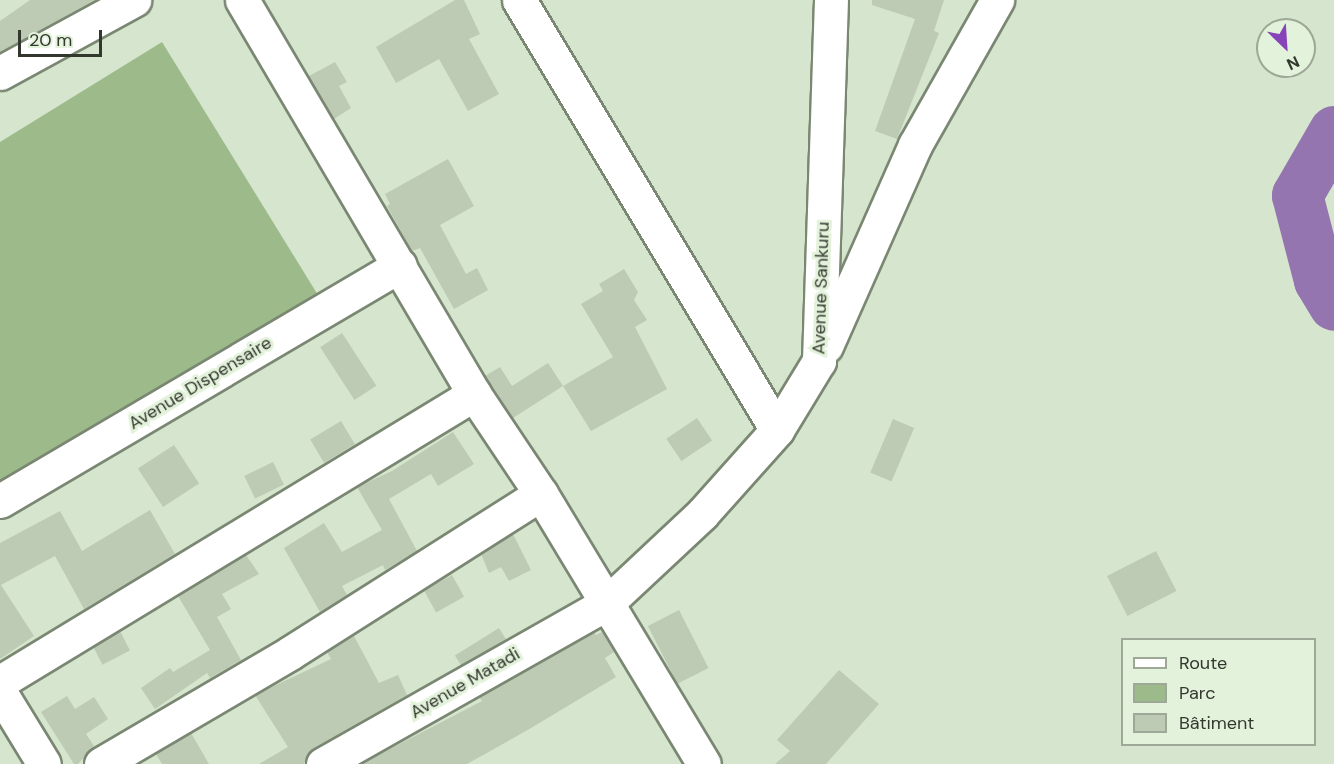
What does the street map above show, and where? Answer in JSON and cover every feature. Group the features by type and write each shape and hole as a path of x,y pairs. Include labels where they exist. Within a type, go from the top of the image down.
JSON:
{"street":[{"path":"0,74 134,0"},
{"path":"242,0 474,394 541,494 704,764"},
{"path":"519,0 777,430"},
{"name":"Avenue Sankuru","path":"607,603 702,514 777,430 819,362 831,0"},
{"path":"819,362 915,145 997,0"},
{"name":"Avenue Dispensaire","path":"0,501 400,265"},
{"path":"0,682 474,394"},
{"path":"101,764 290,653 541,494"},
{"name":"Avenue Matadi","path":"328,763 607,603"},
{"path":"0,692 44,764"}],"green space":[{"path":"162,42 321,300 0,496 0,142"}],"building":[{"path":"30,0 95,0 0,52 0,21"},
{"path":"455,0 464,0 480,34 469,39 499,94 468,111 439,59 396,83 376,47"},
{"path":"872,0 944,0 934,31 939,33 897,139 875,131 915,19 872,5"},
{"path":"335,62 347,82 339,86 351,108 334,119 309,76"},
{"path":"448,159 474,206 440,225 466,274 477,268 488,290 454,309 420,248 412,251 387,206 390,204 385,194"},
{"path":"624,269 638,292 634,300 647,320 635,327 667,389 591,431 563,386 613,357 581,304 603,291 599,284"},
{"path":"342,333 376,386 355,400 320,347"},
{"path":"548,363 563,386 513,418 485,376 500,367 512,386"},
{"path":"697,418 712,440 681,461 666,439"},
{"path":"893,419 914,428 892,481 870,472"},
{"path":"341,421 355,444 324,463 310,440"},
{"path":"453,432 474,464 438,486 431,474 389,499 417,551 385,570 383,565 342,586 347,595 320,612 284,548 324,523 342,552 382,530 357,487 392,471"},
{"path":"174,445 199,484 163,507 138,468"},
{"path":"273,462 284,484 255,498 244,476"},
{"path":"150,510 175,554 84,609 55,556 1,585 34,636 0,659 0,543 60,511 82,551"},
{"path":"513,534 531,570 509,581 501,567 489,573 481,554"},
{"path":"1156,551 1176,591 1127,616 1107,576"},
{"path":"246,555 259,574 222,594 231,609 217,617 241,660 210,678 207,673 155,709 141,688 170,668 173,672 210,650 178,596"},
{"path":"452,575 464,597 436,612 424,591"},
{"path":"679,610 709,668 677,684 648,626"},
{"path":"499,628 506,639 462,667 455,656"},
{"path":"120,631 130,651 102,665 92,645"},
{"path":"594,632 596,635 602,632 614,652 605,658 616,677 526,731 467,764 361,764 482,701 479,697"},
{"path":"354,636 379,683 398,675 407,695 314,748 304,764 259,764 288,747 255,695 331,659 327,652"},
{"path":"839,670 879,704 826,764 775,764 790,751 777,740"},
{"path":"67,696 75,709 94,697 108,719 86,734 94,746 78,764 74,764 41,712"},
{"path":"191,733 209,764 162,764 156,754"}],"waterway":[{"path":"1334,131 1297,195 1319,280 1334,305"}]}
